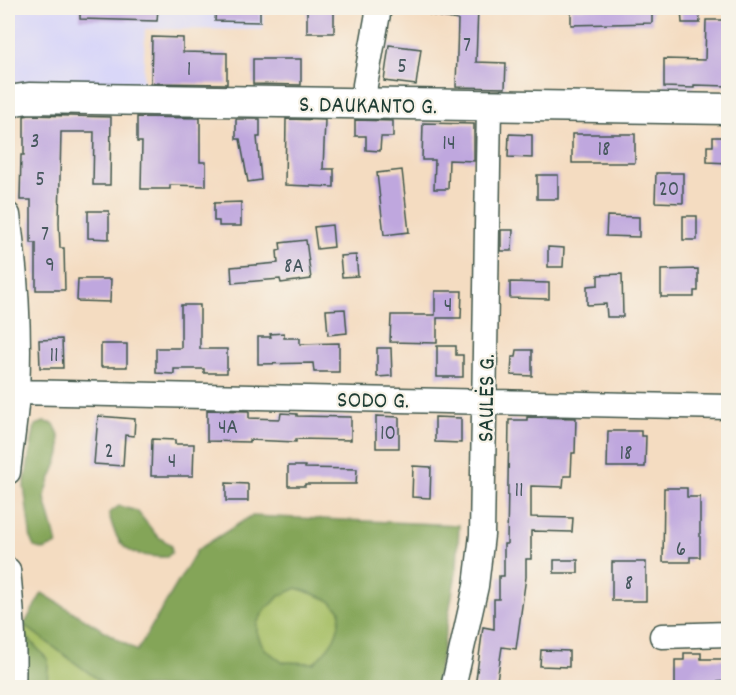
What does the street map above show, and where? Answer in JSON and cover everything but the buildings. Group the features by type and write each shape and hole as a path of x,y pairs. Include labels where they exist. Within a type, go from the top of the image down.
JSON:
{"main road":[{"name":"S. DAUKANTO G.","path":"10,100 729,108"}],"street":[{"path":"364,103 365,85 379,8"},
{"name":"SAULĖS G.","path":"453,687 476,586 482,535 489,106"},
{"path":"8,215 18,326 17,392 8,472"},
{"name":"SODO G.","path":"17,392 729,407"},
{"path":"8,570 15,661 13,687"},
{"path":"662,636 729,634"}],"shaded area":[{"path":"9,8 264,8 263,30 145,29 143,87 24,85 8,82"}],"green space":[{"path":"44,422 54,424 59,435 60,453 45,497 57,544 44,550 34,547 31,540 24,486 35,425"},
{"path":"119,506 137,511 157,536 171,545 172,552 167,557 154,557 134,553 127,549 116,535 109,513"},
{"path":"251,516 459,525 457,567 436,687 108,687 24,625 42,593 137,651 197,550","holes":["297,588 327,599 340,610 337,633 334,640 314,663 282,662 265,649 257,632 257,623 266,608 279,596"]},
{"path":"297,588 327,599 340,610 334,640 314,663 282,662 265,649 257,632 257,623 266,608 279,596"},
{"path":"24,625 108,687 47,687 48,660 25,635"},
{"path":"25,635 48,660 47,687 22,688"}]}
